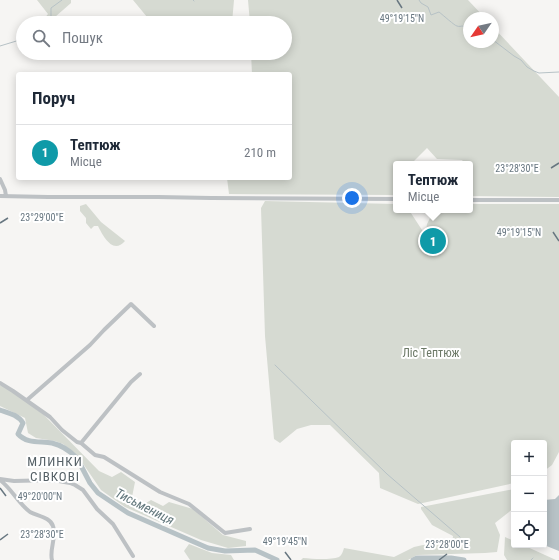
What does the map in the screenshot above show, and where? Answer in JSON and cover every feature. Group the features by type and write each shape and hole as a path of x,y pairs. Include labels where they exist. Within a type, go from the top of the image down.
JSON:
{"street":[{"path":"0,179 6,196"},
{"path":"0,196 393,199"},
{"path":"473,200 559,200"},
{"path":"27,400 90,345 131,304 154,326"},
{"path":"81,443 131,382 140,374"},
{"path":"0,383 50,417 62,430 95,455 104,457 160,492 189,504 225,533 250,529"},
{"path":"0,479 29,481 53,480 70,482 86,493 97,509 112,524 133,556"},
{"path":"0,479 25,507 37,516 52,523 54,530 51,552 52,560"}],"green space":[{"path":"37,0 71,0 71,3 56,16 46,16 48,14"},
{"path":"133,0 234,0 233,16 146,16"},
{"path":"248,0 468,0 479,12 463,12 463,48 499,48 499,33 559,97 559,197 473,196 473,161 437,159 427,148 414,161 393,161 393,195 229,194 227,180 292,180 292,72 252,72 251,60 292,60 292,16 249,16"},
{"name":"Ліс Тептюж","path":"265,201 393,204 393,213 411,213 422,230 426,230 430,218 428,213 473,213 473,204 559,204 559,452 552,465 547,469 547,440 511,440 511,484 418,504 380,488 379,473 330,425 311,425 297,429 280,443 274,439 265,336 261,208"},
{"path":"86,204 101,222 125,241 121,245 116,246 109,242 98,226 94,226 91,229 86,223 86,218 80,211 80,206"},
{"path":"0,385 8,388 44,415 99,471 112,477 121,472 135,482 131,502 141,506 151,500 163,506 169,502 193,509 223,535 246,541 246,546 228,548 201,540 125,507 101,490 77,455 63,444 36,438 28,433 25,418 0,406"},
{"path":"511,490 511,510 495,523 500,535 497,552 417,555 408,560 301,560 303,558 336,558 342,554 344,548 394,557 414,547 423,545 452,544 453,536 432,525 421,507"},
{"path":"505,537 511,540 511,548 530,548 556,560 507,560 504,555"},
{"path":"189,544 212,553 231,555 234,560 190,560 184,551"}],"shaded area":[{"path":"559,495 559,551 547,546 547,500 555,499"}],"waterway":[{"path":"51,16 51,8 62,0"},
{"path":"419,0 428,7 431,15 439,12 456,26 463,26"},
{"path":"0,46 16,41"},
{"path":"499,45 534,71 539,73 559,72"},
{"path":"275,365 387,474 460,537"},
{"name":"Тисьмениця","path":"0,410 21,420 23,423 18,434 25,439 34,442 52,443 72,453 77,458 90,483 98,493 128,513 208,548 225,551 255,550 277,560"},
{"name":"Тисьмениця","path":"413,560 417,558 451,558 464,560"}],"place":[{"name":"Тептюж","path":"433,241"}],"district":[{"name":"МЛИНКИ СІВКОВІ","path":"55,468"}]}
